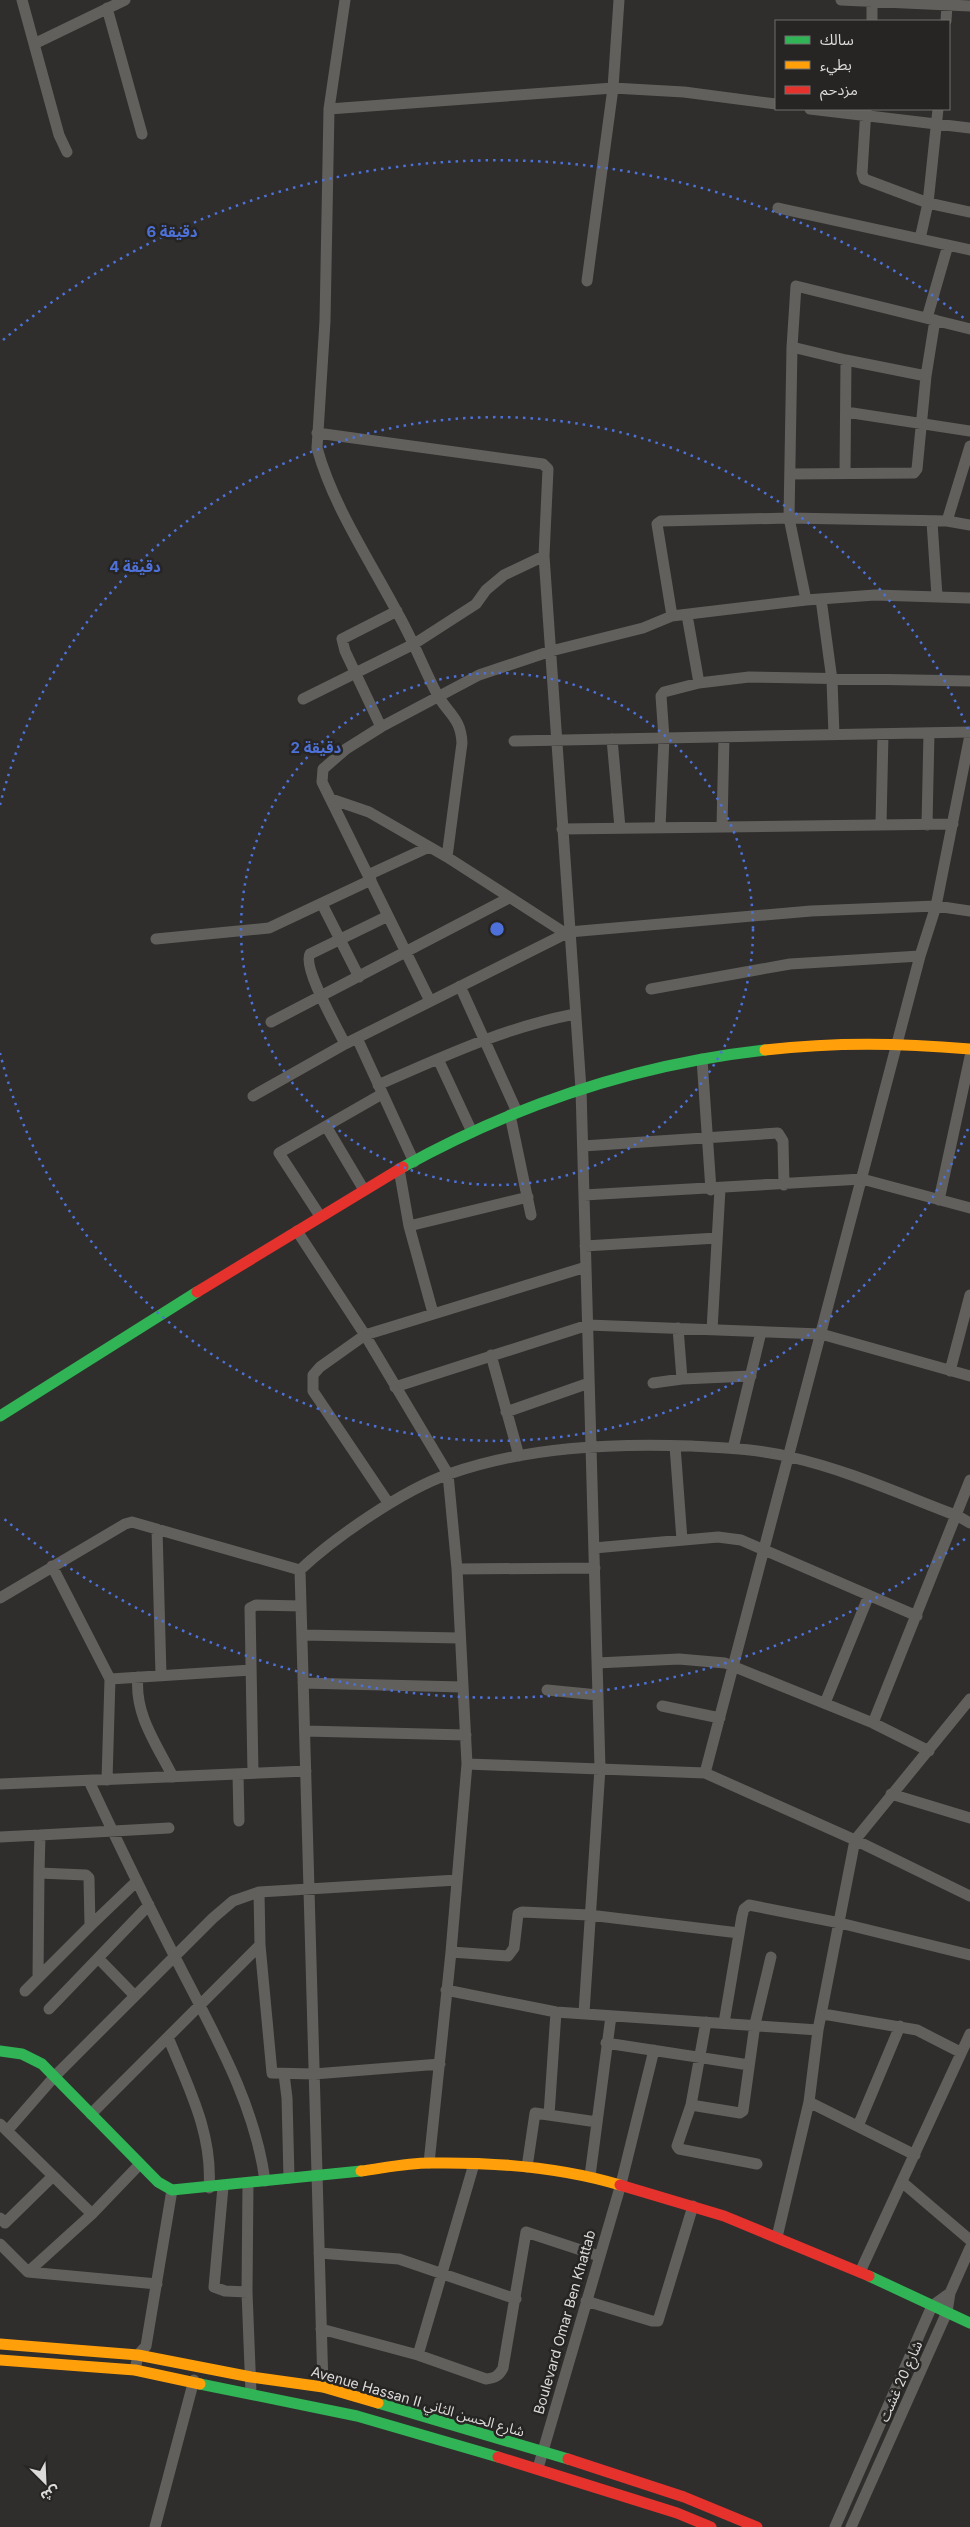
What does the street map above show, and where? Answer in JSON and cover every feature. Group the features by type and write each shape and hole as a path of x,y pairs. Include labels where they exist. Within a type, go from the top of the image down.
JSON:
{"street":[{"path":"22,0 59,135 66,152"},
{"path":"34,44 125,0"},
{"path":"345,0 329,109 325,321 317,448 322,465 346,516 414,644 438,696 458,722 462,744 447,857"},
{"path":"588,281 613,88 619,0"},
{"path":"841,0 970,6"},
{"path":"872,1 872,20"},
{"path":"946,20 947,5"},
{"path":"108,8 142,134"},
{"path":"329,109 613,88 684,92 775,104"},
{"path":"829,110 866,112 970,128"},
{"path":"920,239 928,203 938,110"},
{"path":"866,112 862,173 864,179 928,203 970,212"},
{"path":"778,208 970,250"},
{"path":"791,474 914,473 917,469 931,319 948,245"},
{"path":"806,600 789,518 792,347 796,286 970,329"},
{"path":"792,347 926,376"},
{"path":"844,473 846,360"},
{"path":"846,412 970,430"},
{"path":"317,433 543,464 548,469 544,556 567,932 581,1089 600,1768 584,2012"},
{"path":"947,522 970,446"},
{"path":"672,616 657,524 659,522 666,520 789,518 947,522 970,525"},
{"path":"932,522 937,596"},
{"path":"303,699 414,644 476,604 486,590 504,574 544,556"},
{"path":"430,1001 322,782 323,769 346,749 381,727 479,675 551,651 643,628 672,616 806,600 875,595 970,598"},
{"path":"821,599 832,680 834,735"},
{"path":"381,727 344,650 342,642 343,637 397,611"},
{"path":"687,614 699,683"},
{"path":"660,828 664,738 661,696 664,692 699,683 749,677 970,681"},
{"path":"514,741 929,732 970,734 964,793 953,824 936,906 920,956 705,1773"},
{"path":"926,825 929,732"},
{"path":"881,825 883,734"},
{"path":"722,827 724,737"},
{"path":"612,739 620,828"},
{"path":"331,799 369,812 447,857 509,898 567,932"},
{"path":"562,829 953,824"},
{"path":"156,939 269,928 322,904 429,847"},
{"path":"271,1022 407,953 509,898"},
{"path":"322,904 359,977"},
{"path":"253,1096 345,1044 567,932 741,915 936,906 970,911"},
{"path":"345,1044 307,964 308,958 310,954 388,916"},
{"path":"651,989 790,964 920,956"},
{"path":"460,986 514,1113 531,1215"},
{"path":"320,1216 279,1153 326,1126 380,1090 438,1059 527,1025 575,1014"},
{"path":"357,1038 414,1162"},
{"path":"0,1416 364,1190 472,1132 514,1113 581,1089 702,1059 743,1052 835,1044 898,1043 970,1049"},
{"path":"940,1200 970,1057"},
{"path":"438,1059 472,1132"},
{"path":"702,1059 716,1189 717,1238 712,1330"},
{"path":"326,1126 364,1190"},
{"path":"582,1146 778,1133 783,1141 784,1184"},
{"path":"399,1170 409,1226 433,1313"},
{"path":"584,1196 862,1179 970,1208"},
{"path":"409,1226 528,1197"},
{"path":"297,1231 365,1335 448,1474 457,1570 459,1638 467,1764 452,1952 446,1990 429,2163"},
{"path":"586,1246 717,1238"},
{"path":"388,1504 313,1391 313,1375 320,1367 365,1335 586,1267"},
{"path":"950,1371 970,1295"},
{"path":"395,1387 588,1325 821,1334 970,1376"},
{"path":"678,1328 682,1379"},
{"path":"733,1448 761,1332"},
{"path":"491,1355 519,1456"},
{"path":"653,1383 682,1379 751,1376"},
{"path":"506,1412 589,1382"},
{"path":"323,2387 300,1570 314,1557 388,1504 448,1474 519,1456 591,1446 733,1448 789,1456 859,1476 958,1516 970,1523"},
{"path":"675,1446 682,1540"},
{"path":"873,1723 958,1516 970,1480"},
{"path":"0,1598 52,1566 125,1524 132,1522 300,1570"},
{"path":"157,1529 161,1675"},
{"path":"594,1548 682,1540 732,1539 764,1548 917,1616"},
{"path":"52,1566 110,1679 107,1780"},
{"path":"457,1570 595,1568"},
{"path":"825,1703 869,1595"},
{"path":"253,1773 250,1608 256,1605 301,1606"},
{"path":"302,1635 459,1638"},
{"path":"597,1663 679,1659 708,1661 733,1666 873,1723 929,1751"},
{"path":"110,1679 251,1670"},
{"path":"138,1677 136,1694 140,1712 173,1777"},
{"path":"303,1683 462,1687"},
{"path":"547,1690 598,1695"},
{"path":"776,2237 809,2102 818,2030 823,2014 855,1840 970,1700"},
{"path":"662,1706 720,1718"},
{"path":"304,1732 466,1735"},
{"path":"467,1764 705,1773 855,1840 970,1896"},
{"path":"0,1784 306,1771"},
{"path":"238,1774 239,1821"},
{"path":"89,1780 148,1906 200,2007 248,2113 262,2156 265,2181"},
{"path":"891,1794 970,1818"},
{"path":"0,1837 169,1828"},
{"path":"38,1977 40,1835"},
{"path":"39,1873 84,1874 88,1877 90,1926"},
{"path":"92,2214 4,2127 233,1901 259,1892 457,1880"},
{"path":"25,1990 136,1881"},
{"path":"259,1892 260,1945 270,2069 274,2074 314,2074 440,2064"},
{"path":"724,2023 744,1909 749,1905 840,1923 970,1955"},
{"path":"49,2009 148,1906"},
{"path":"452,1952 508,1956 514,1948 520,1912 589,1915 739,1933"},
{"path":"92,2114 260,1945"},
{"path":"98,1958 135,1996"},
{"path":"690,2105 742,2112 755,2024 771,1958"},
{"path":"446,1990 556,2012 584,2012 611,2016 755,2024 818,2030"},
{"path":"549,2115 556,2012"},
{"path":"823,2014 917,2030 960,2052"},
{"path":"590,2176 611,2016"},
{"path":"706,2022 701,2058 690,2105 677,2144 678,2148 757,2164"},
{"path":"858,2126 900,2026"},
{"path":"860,2272 915,2155 960,2052 970,2034"},
{"path":"168,2037 205,2130 211,2164 209,2188"},
{"path":"606,2043 750,2065"},
{"name":"Boulevard Omar Ben Khattab","path":"538,2468 621,2184 654,2050"},
{"path":"1,2052 32,2057 55,2076 158,2182 172,2190 223,2187 317,2174 429,2163 527,2167 590,2176 693,2206 776,2237 860,2272 970,2323"},
{"path":"284,2074 288,2178"},
{"path":"809,2102 915,2155"},
{"path":"527,2167 534,2115 538,2113 598,2122"},
{"path":"28,2272 92,2214 140,2164"},
{"path":"418,2356 474,2164"},
{"path":"2,2223 53,2176"},
{"path":"902,2182 970,2240"},
{"path":"248,2183 247,2292 251,2393"},
{"path":"223,2187 214,2287 225,2291 247,2292"},
{"path":"135,2370 138,2355 146,2346 172,2190"},
{"path":"586,2301 652,2321 658,2320 693,2206"},
{"path":"321,2328 418,2356 486,2379 494,2378 503,2368 526,2232 599,2256"},
{"path":"0,2244 28,2272 157,2284"},
{"name":"شارع 20 غشت","path":"851,2527 947,2312 950,2293 970,2248"},
{"path":"319,2253 388,2257 443,2273 516,2298"},
{"path":"835,2527 932,2306 950,2293"},
{"name":"Avenue Hassan II شارع الحسن الثاني","path":"0,2344 138,2355 251,2377 323,2387 542,2451 684,2497 757,2527"},
{"path":"146,2346 152,2357 149,2372"},
{"path":"0,2360 149,2372 357,2416 538,2468 677,2513 711,2527"},
{"path":"155,2527 194,2380"},
{"path":"357,2416 362,2399"},
{"path":"867,2454 881,2461"},
{"path":"633,2499 639,2483"},
{"path":"677,2513 684,2497"}],"traffic: fast":[{"path":"403,1167 489,1125 533,1106 578,1090 671,1065 765,1050"},
{"path":"0,1416 197,1292"},
{"path":"0,2051 22,2054 42,2064 158,2182 172,2190 361,2171"},
{"path":"869,2276 970,2323"},
{"path":"200,2384 357,2416 498,2457"},
{"path":"378,2403 568,2459"}],"traffic: slow":[{"path":"765,1050 868,1044 970,1049"},
{"path":"361,2171 421,2163 502,2165 574,2174 620,2185"},
{"path":"0,2344 138,2355 251,2377 323,2387 378,2403"},
{"path":"0,2360 135,2370 200,2384"}],"traffic: jam":[{"path":"197,1292 403,1167"},
{"path":"620,2185 724,2216 869,2276"},
{"path":"498,2457 677,2513 711,2527"},
{"path":"568,2459 684,2497 757,2527"}]}
